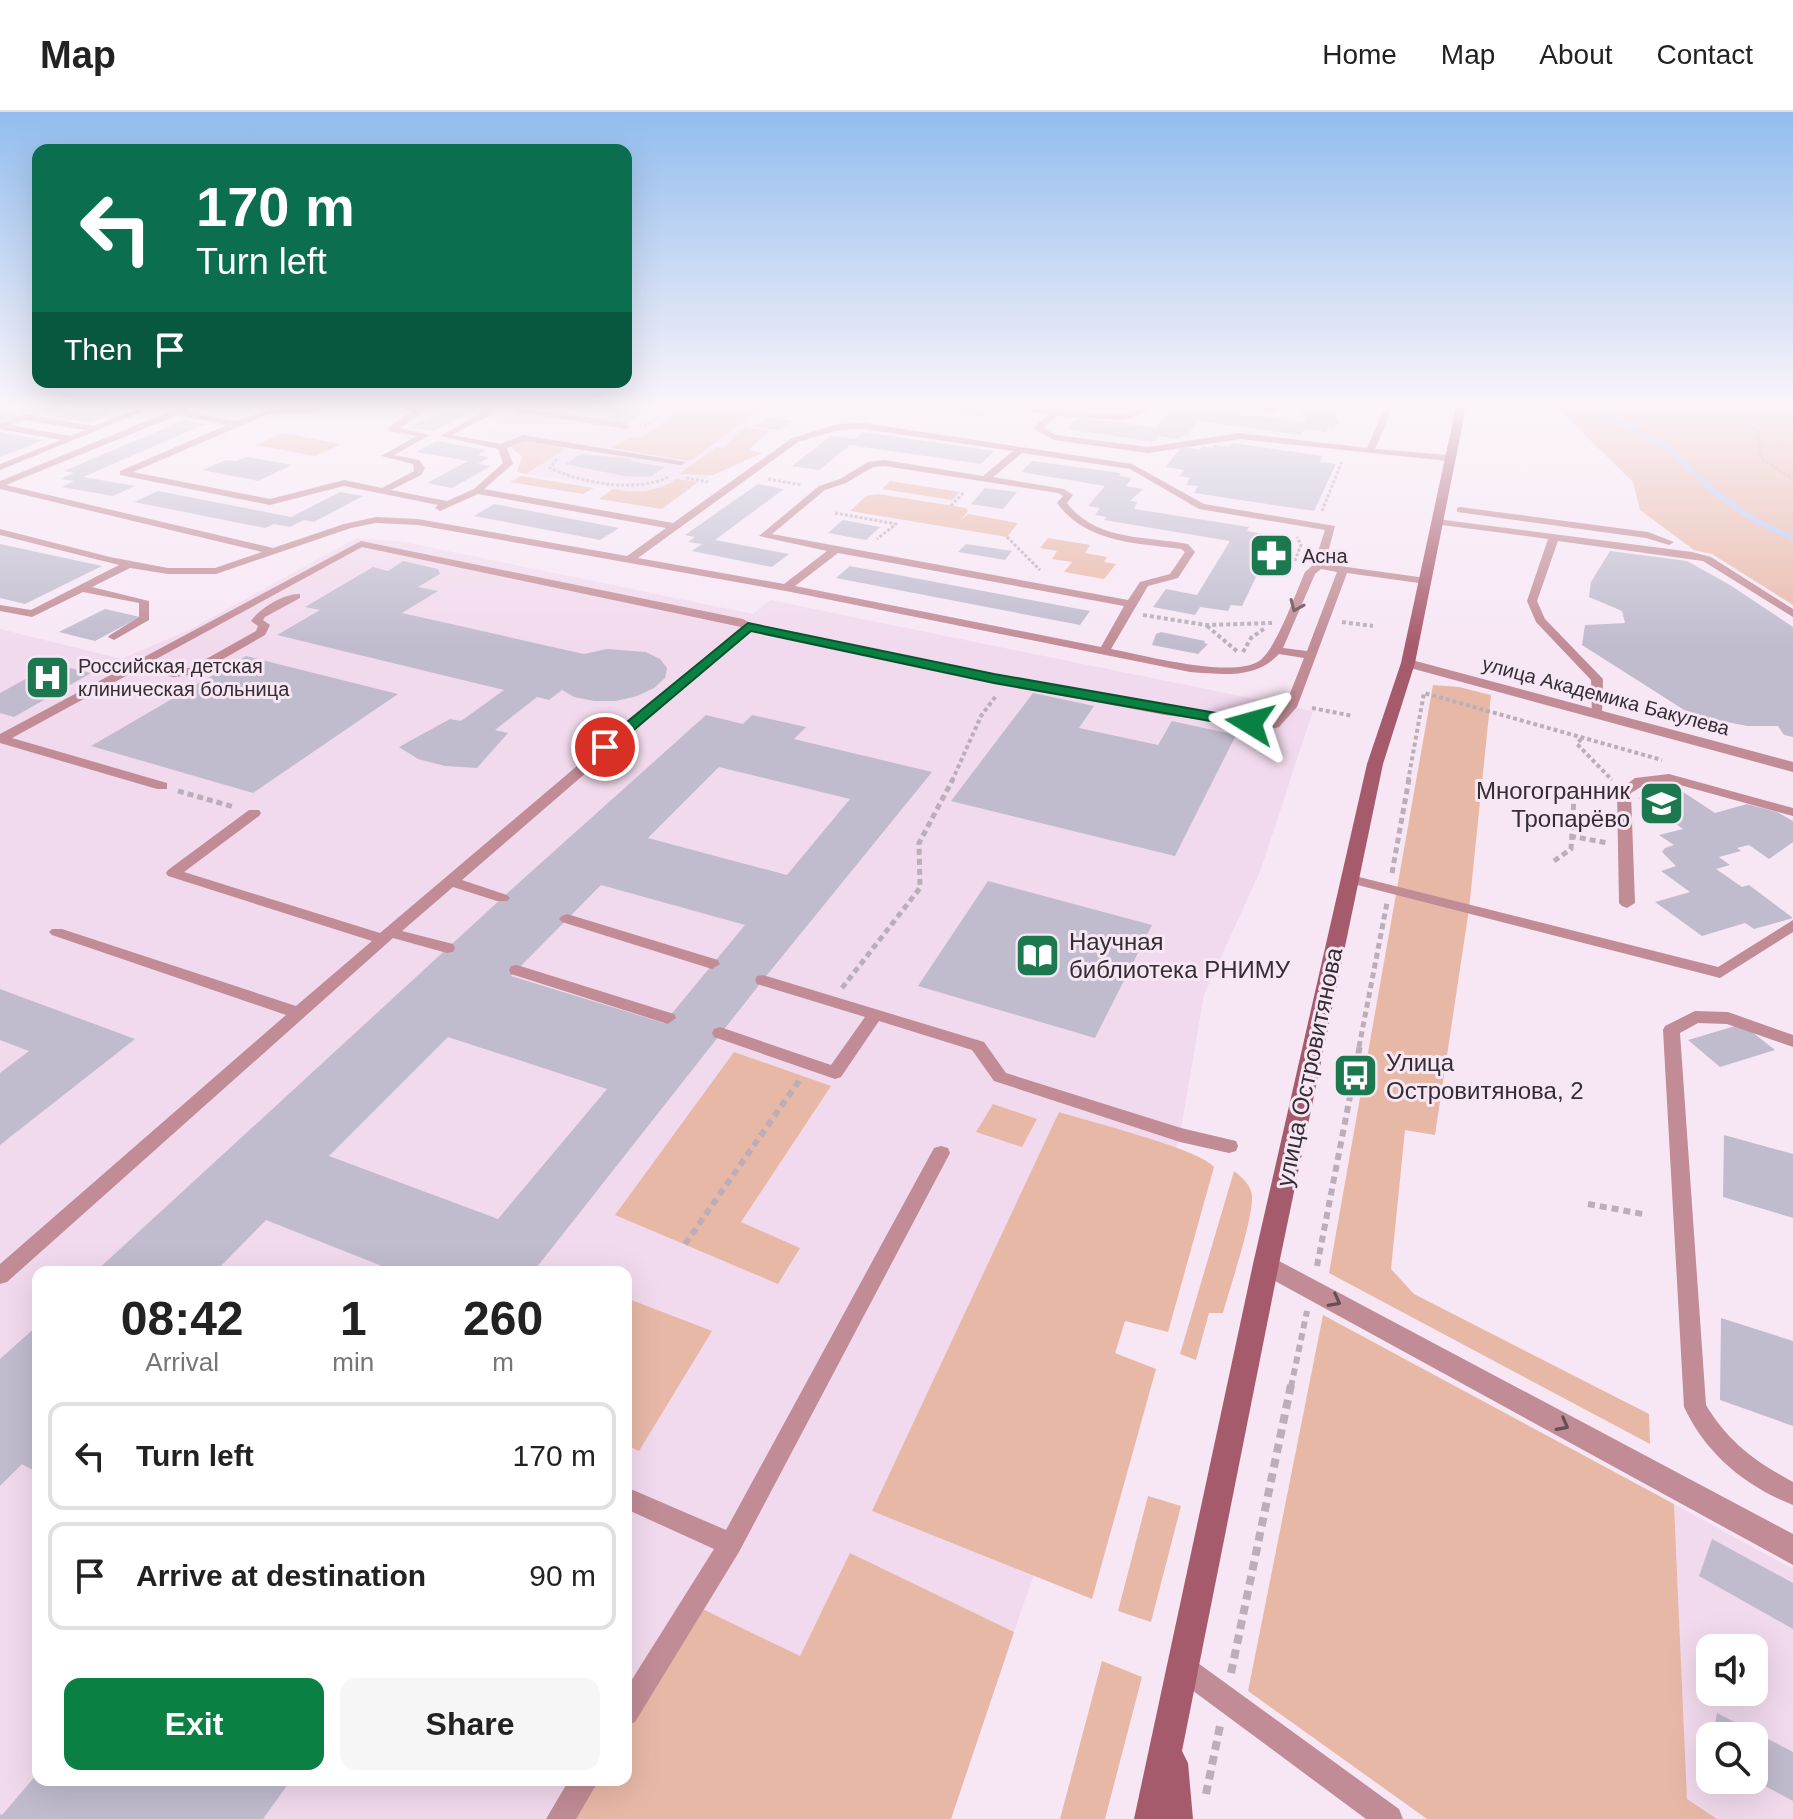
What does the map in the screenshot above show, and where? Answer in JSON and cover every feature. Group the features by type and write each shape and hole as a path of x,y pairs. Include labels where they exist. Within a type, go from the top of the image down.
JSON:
{"main road":[{"name":"улица Островитянова","path":"1151,1819 1266,1264 1375,764 1408,663 1443,487"},
{"name":"улица Островитянова","path":"1170,1731 1172,1794 1190,1811"}],"street":[{"name":"улица Академика Бакулева","path":"1408,663 1793,767"},
{"path":"1266,1264 1793,1550"}],"lane":[{"path":"7,487 273,551"},
{"path":"192,487 270,502 286,501 321,487"},
{"path":"358,487 386,489 446,504"},
{"path":"386,489 391,487"},
{"path":"418,522 482,487"},
{"path":"627,561 731,487"},
{"path":"826,487 764,536 1063,592 1129,608"},
{"path":"1034,487 1068,495 1062,503 1067,513 1082,525 1106,533 1184,546 1190,552 1174,576 1144,584 1104,651"},
{"path":"0,532 195,575 348,526 376,520 418,522 786,588 1190,668 1238,671 1263,664 1276,650 1310,572 1319,566 1331,528 1202,507 1166,487"},
{"path":"477,491 677,527"},
{"path":"1460,510 1648,535 1669,542"},
{"path":"1437,522 1707,559 1793,614"},
{"path":"1554,537 1532,601 1540,620 1597,679 1596,714"},
{"path":"1,739 361,544 743,622 748,627 994,679 1250,723 1275,724 1291,707 1343,571"},
{"path":"786,588 835,550"},
{"path":"0,608 32,614 131,563"},
{"path":"1319,566 1426,581"},
{"path":"84,589 144,601 145,618 114,637"},
{"path":"137,666 174,673 193,671 261,633 264,625 257,621 261,615 296,596"},
{"path":"0,1276 387,936 748,627"},
{"path":"1276,650 1310,655"},
{"path":"1,739 162,786"},
{"path":"1627,903 1624,792 1640,781 1669,778 1793,812"},
{"path":"254,813 173,873 387,936 447,948"},
{"path":"1351,879 1720,973 1793,925"},
{"path":"451,881 502,898"},
{"path":"567,919 712,964"},
{"path":"57,932 299,1013"},
{"path":"517,970 668,1018"},
{"path":"763,980 978,1046 1000,1077 1180,1135 1229,1146"},
{"path":"720,1033 835,1073 875,1015"},
{"path":"1793,1041 1728,1018 1695,1017 1671,1030 1695,1407 1708,1429 1738,1464 1793,1494"},
{"path":"632,1703 731,1544 941,1153"},
{"path":"632,1501 731,1544"},
{"path":"1182,1667 1389,1819"},
{"path":"560,1819 581,1786"}],"path":[{"path":"814,487 822,488"},
{"path":"1291,571 1301,545 1295,534 1312,516 1323,511 1332,487"},
{"path":"835,513 896,524 881,538 846,543 835,550"},
{"path":"1007,537 1063,592"},
{"path":"1129,608 1206,625 1289,622"},
{"path":"1241,655 1251,638 1271,623 1276,610"},
{"path":"1338,622 1373,626"},
{"path":"1190,1811 1226,1699 1342,1148 1424,693 1670,763"},
{"path":"1312,708 1353,716"},
{"path":"832,1002 920,888 919,843 954,777 981,716"},
{"path":"1554,861 1571,849 1574,798 1617,784 1577,744 1581,739"},
{"path":"162,786 254,813"},
{"path":"1570,836 1600,842"},
{"path":"685,1244 811,1064"},
{"path":"1588,1204 1643,1214"}],"shaded area":[{"path":"538,487 594,488 583,494"},
{"path":"605,487 693,487 662,509 599,499 613,488"},
{"path":"661,487 692,487 662,509 599,499 613,489 646,491"},
{"path":"926,487 960,492 952,500 882,489"},
{"path":"1634,487 1793,487 1793,605 1712,554 1694,550 1640,510"},
{"path":"878,494 966,508 968,511 961,520 968,514 1018,523 1007,537 850,511 866,496"},
{"path":"356,538 404,542 753,614 770,600 1313,711 1261,869 1204,995 1180,1135 1115,1354 1025,1600 951,1819 0,1819 0,629 122,659 191,629"},
{"path":"1048,538 1090,545 1085,553 1107,557 1104,562 1116,564 1104,579 1064,572 1072,562 1052,559 1057,551 1040,548"},
{"path":"1433,685 1459,687 1491,695 1469,909 1435,1135 1405,1130 1391,1269 1414,1294 1649,1414 1650,1444 1329,1273"},
{"path":"734,1052 831,1086 741,1222 800,1248 778,1284 615,1215"},
{"path":"993,1104 1037,1119 1022,1147 976,1132"},
{"path":"1059,1112 1166,1144 1214,1167 1168,1332 1125,1321 1115,1353 1156,1369 1092,1599 872,1511"},
{"path":"1234,1171 1246,1182 1251,1192 1249,1221 1223,1313 1209,1313 1196,1360 1180,1354"},
{"path":"632,1300 712,1331 639,1451 632,1448"},
{"path":"1323,1315 1674,1504 1687,1799 1717,1819 1427,1819 1248,1691"},
{"path":"1148,1496 1181,1506 1151,1622 1118,1611"},
{"path":"1674,1504 1793,1569 1793,1819 1717,1819 1687,1799"},
{"path":"850,1553 1014,1632 951,1819 565,1819 584,1786 632,1786 632,1700 688,1602 800,1656"},
{"path":"1102,1661 1142,1677 1105,1819 1060,1819"}],"building":[{"path":"63,487 134,487 113,496"},
{"path":"754,487 784,489 715,540 789,554 772,567 692,551 702,544 688,542 695,537 685,535"},
{"path":"1104,487 1143,489 1130,501 1137,502 1134,509 1249,527 1247,531 1262,534 1258,542 1272,544 1242,606 1231,605 1228,611 1200,607 1195,615 1153,607 1166,589 1197,595 1230,541 1104,520 1107,517 1095,515 1100,508 1088,506"},
{"path":"1198,487 1325,487 1314,511 1194,493"},
{"path":"985,488 1017,492 1003,509 971,504"},
{"path":"158,491 291,517 340,492 363,496 314,522 304,520 290,527 274,524 265,528 134,502"},
{"path":"494,504 619,528 600,540 474,516"},
{"path":"843,520 880,527 866,540 828,533"},
{"path":"0,544 102,566 25,604 0,598"},
{"path":"966,544 1012,551 1005,560 958,552"},
{"path":"1610,551 1687,561 1793,627 1793,737 1784,735 1778,726 1747,726 1692,715 1582,645 1585,625 1625,623 1622,611 1589,597 1591,582"},
{"path":"403,561 438,569 440,574 418,587 438,591 402,613 584,654 607,649 646,652 660,659 667,668 665,678 654,688 637,696 616,701 574,697 562,690 549,700 537,697 495,730 508,733 477,768 445,766 418,759 399,747 450,719 461,721 504,690 277,635 320,610 305,607 373,567 388,571"},
{"path":"850,566 1090,611 1080,625 836,578"},
{"path":"105,609 140,617 95,641 59,632"},
{"path":"1161,632 1208,644 1198,654 1152,645 1156,634"},
{"path":"246,656 398,694 253,793 91,746"},
{"path":"53,664 91,673 14,717 0,713 0,693"},
{"path":"1033,693 1094,706 1079,728 1158,745 1172,721 1236,735 1175,856 951,801"},
{"path":"706,715 743,724 752,715 806,727 794,739 932,772 538,1266 382,1266 266,1220 221,1266 102,1266","holes":["719,767 850,799 787,875 648,838","601,885 745,925 664,1023 511,976","448,1037 607,1089 498,1219 329,1156"]},
{"path":"1677,788 1715,813 1747,804 1777,812 1793,821 1793,842 1769,859 1749,845 1737,848 1741,851 1719,857 1730,865 1716,869 1742,887 1749,885 1793,918 1754,929 1745,923 1702,936 1655,902 1690,892 1661,871 1676,866 1662,852 1674,845 1659,835 1683,829 1638,798"},
{"name":"Научная библиотека РНИМУ","path":"988,881 1152,925 1095,1038 918,986"},
{"path":"0,989 135,1039 0,1145 0,1073 29,1051 0,1040"},
{"path":"1742,1024 1775,1050 1720,1067 1688,1040"},
{"path":"1724,1135 1793,1154 1793,1218 1723,1197"},
{"path":"1721,1318 1793,1341 1793,1426 1720,1400"},
{"path":"32,1330 32,1470 22,1464 0,1486 0,1359"},
{"path":"1712,1539 1793,1583 1793,1629 1699,1576"},
{"path":"1717,1713 1735,1722 1715,1722"},
{"path":"1768,1739 1793,1752 1793,1801 1768,1788"},
{"path":"32,1780 32,1786 287,1786 263,1819 0,1819"}],"waterway":[{"path":"1709,487 1756,521 1793,538"}],"place":[{"name":"Асна","path":"1271,556"},
{"name":"Российская детская клиническая больница","path":"47,678"},
{"name":"Многогранник Тропарёво","path":"1661,804"},
{"name":"Научная библиотека РНИМУ","path":"1038,955"},
{"name":"Улица Островитянова, 2","path":"1355,1076"}],"route":[{"path":"605,747 748,627 994,679 1165,711 1250,723"}]}
